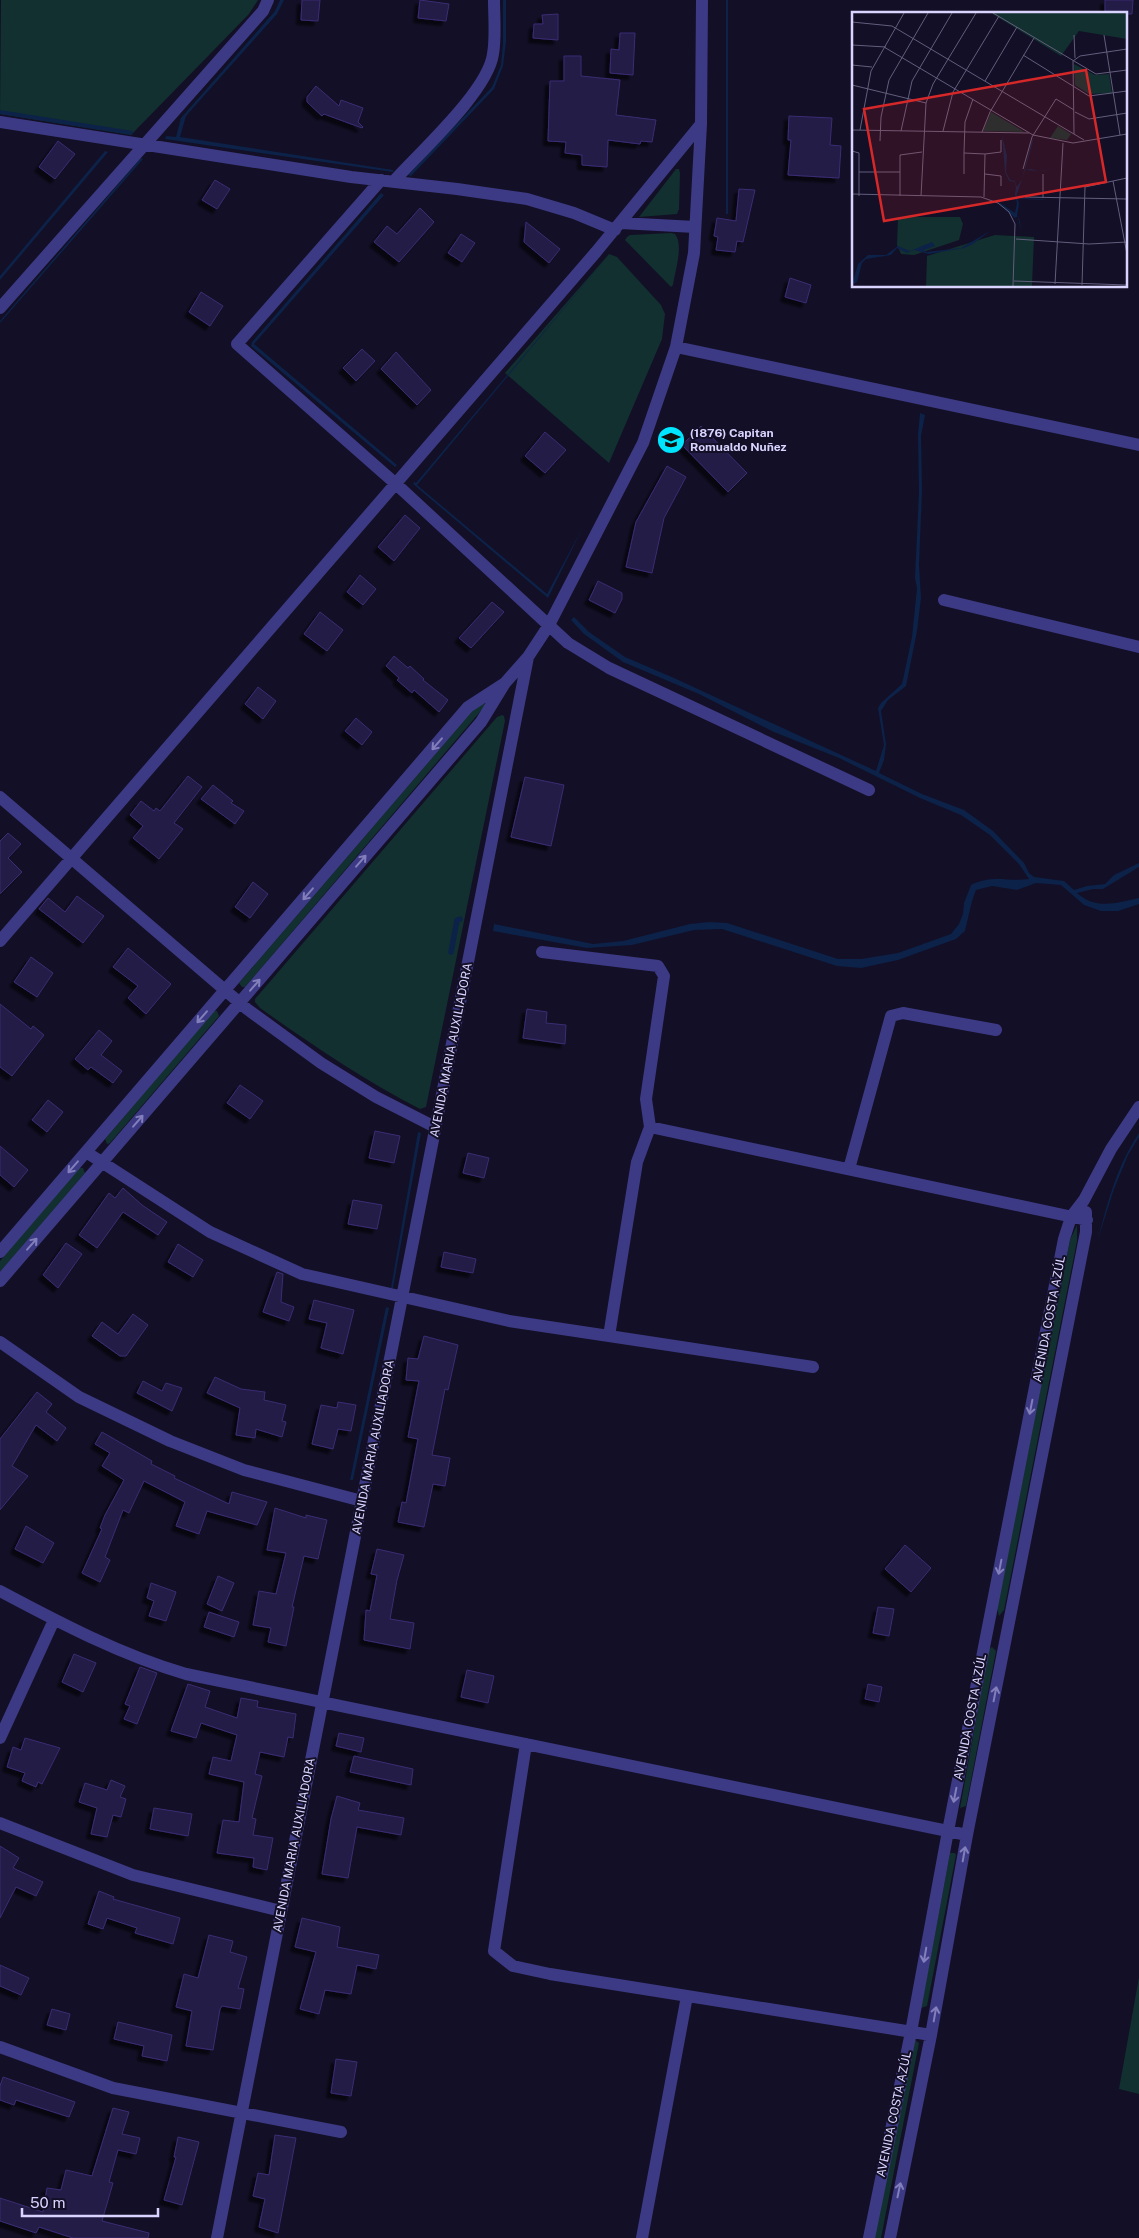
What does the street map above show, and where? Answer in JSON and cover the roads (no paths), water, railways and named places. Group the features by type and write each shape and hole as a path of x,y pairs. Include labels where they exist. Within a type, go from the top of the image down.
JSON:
{"street":[{"path":"0,308 262,11 268,0"},
{"path":"494,0 494,55 486,77 474,95 388,181 237,344 396,484 568,643 609,668 869,790"},
{"path":"0,1281 481,722 505,683 528,656 549,625 643,443 676,347 694,252 701,124 702,0"},
{"path":"0,122 351,177 527,199 618,226 695,227"},
{"path":"0,941 618,226 701,124"},
{"path":"676,347 1139,445"},
{"path":"944,600 1139,647"},
{"name":"AVENIDA MARIA AUXILIADORA","path":"217,2238 528,656"},
{"path":"0,1252 468,707 505,683"},
{"path":"0,796 240,1003 321,1063 376,1098 435,1128"},
{"path":"542,952 658,966 664,976 646,1099 650,1127 637,1162 609,1336"},
{"path":"850,1169 891,1016 904,1013 996,1030"},
{"name":"AVENIDA COSTA AZÚL","path":"869,2238 911,2032 948,1831 1064,1240 1071,1217 1084,1200 1111,1149 1139,1107"},
{"path":"650,1127 1087,1220"},
{"path":"86,1152 210,1232 262,1258 302,1274 509,1321 813,1367"},
{"name":"AVENIDA COSTA AZÚL","path":"890,2238 1086,1232 1087,1220 1084,1200"},
{"path":"0,1342 79,1397 170,1441 244,1470 362,1501"},
{"path":"0,1591 54,1620 155,1665 186,1674 967,1835"},
{"path":"0,1738 54,1620"},
{"path":"987,1630 1007,1634"},
{"path":"526,1744 494,1951 514,1966 550,1974 931,2035"},
{"path":"0,1823 133,1875 281,1910"},
{"path":"642,2238 687,1996"},
{"path":"0,2047 113,2088 341,2132"}],"water":[{"path":"280,0 284,0 277,14 186,116 180,137 393,170 393,172 165,139 166,136 176,137 181,118 275,11"},
{"path":"503,0 506,0 506,42 503,66 494,89 411,176 408,175 492,87 501,65"},
{"path":"726,0 728,0 728,214 726,214"},
{"path":"0,110 133,131 132,135 0,114"},
{"path":"105,151 108,152 0,280 0,276"},
{"path":"141,158 143,159 0,323 0,321"},
{"path":"381,193 384,195 254,344 397,465 395,467 251,346 252,342"},
{"path":"607,257 417,485 547,594 583,527 548,598 413,484 414,482 416,483"},
{"path":"920,413 925,415 921,436 922,491 919,565 921,598 917,631 906,686 888,700 881,711 886,744 884,760 879,773 922,794 964,810 993,831 1024,863 1029,873 1034,877 1064,881 1074,890 1105,884 1114,875 1139,863 1139,867 1103,889 1093,889 1077,893 1091,902 1106,904 1139,898 1139,904 1118,911 1101,911 1084,905 1061,885 1036,883 1017,890 992,886 976,890 965,931 956,939 898,960 861,968 837,966 722,929 694,930 632,945 587,948 493,931 494,924 593,944 623,941 690,924 727,923 838,959 861,959 898,953 951,934 959,924 971,885 993,879 1029,879 1019,864 990,835 961,815 920,798 839,758 774,732 699,694 623,662 584,634 571,620 574,617 589,632 625,657 876,771 884,745 878,708 902,684 912,637 917,588 915,578"},
{"path":"418,1132 421,1133 393,1288 391,1288"},
{"path":"1139,1133 1139,1137 1128,1155 1114,1189 1098,1239 1119,1171"},
{"path":"386,1307 389,1308 353,1480 350,1480"}],"waterway":[{"path":"451,952 457,920 460,919"}],"place":[{"name":"(1876) Capitan Romualdo Nuñez","path":"671,440"}]}
